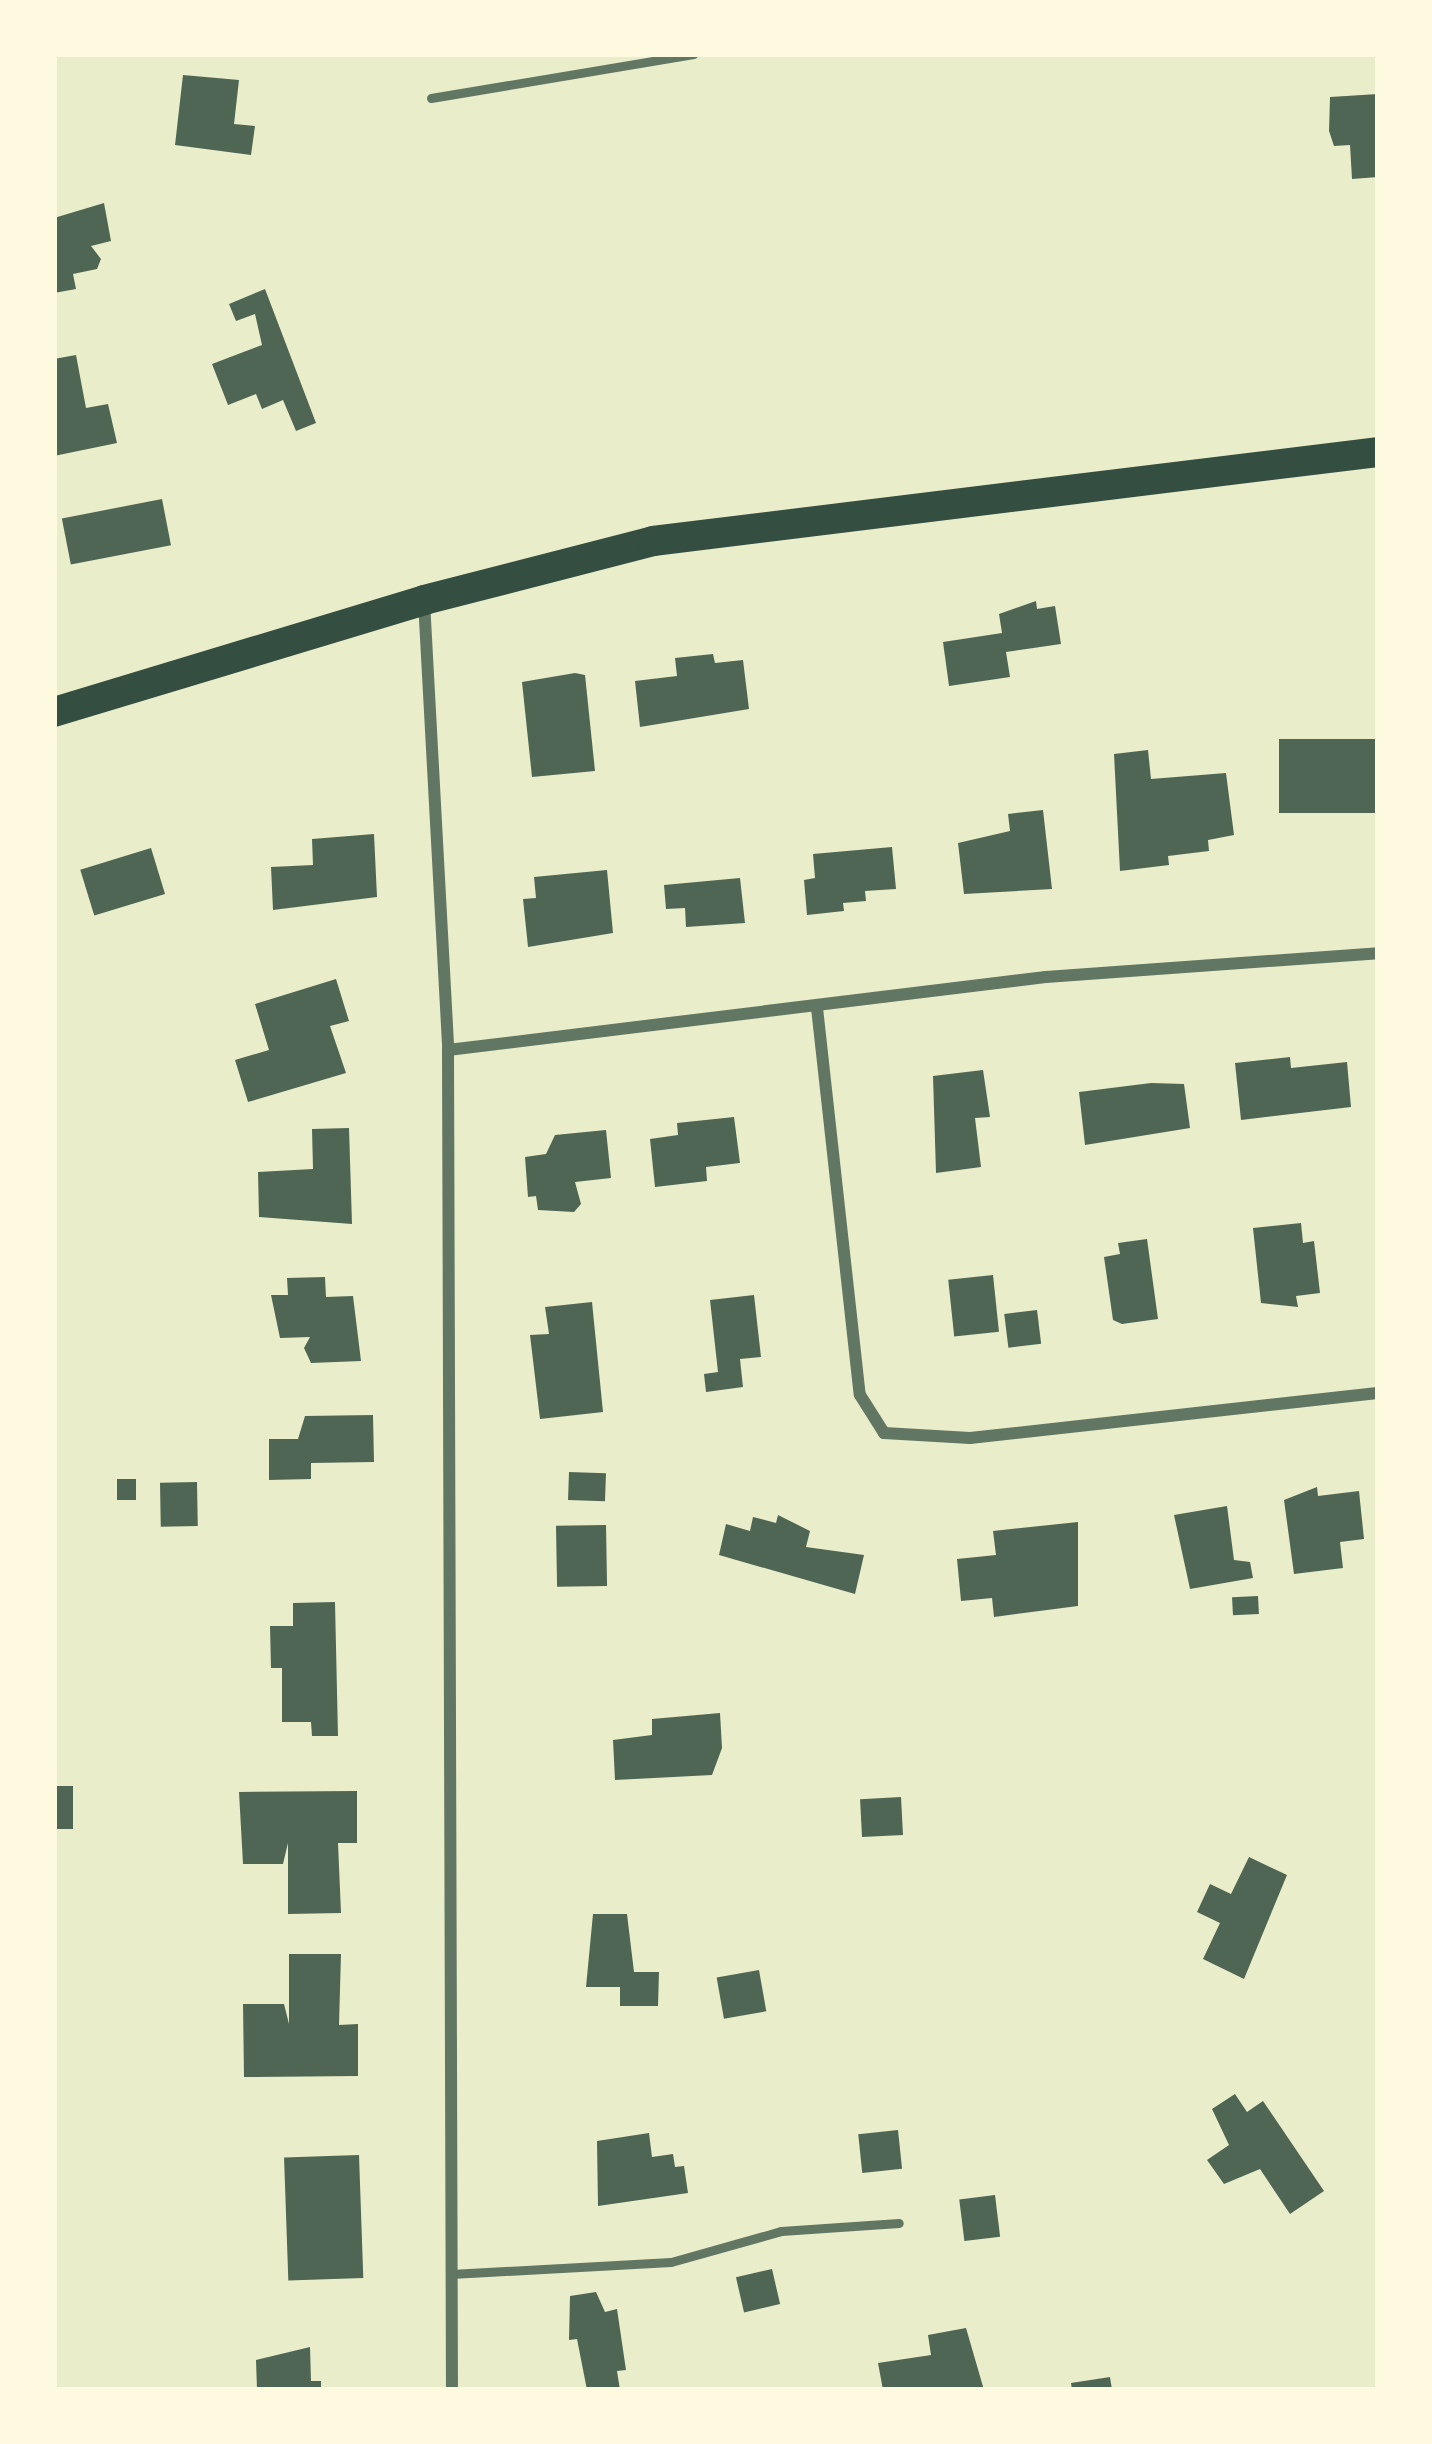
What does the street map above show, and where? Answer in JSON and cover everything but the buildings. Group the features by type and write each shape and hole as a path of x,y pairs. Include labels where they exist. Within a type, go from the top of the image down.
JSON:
{"main road":[{"path":"54,712 424,600 653,541 1378,452"}],"street":[{"path":"424,600 448,1050 452,2390"},
{"path":"448,1050 1046,977 1378,952"},
{"path":"817,1008 860,1395 884,1433 970,1438 1378,1393"}],"lane":[{"path":"431,98 693,54"},
{"path":"451,2274 671,2262 781,2231 899,2224"}]}
